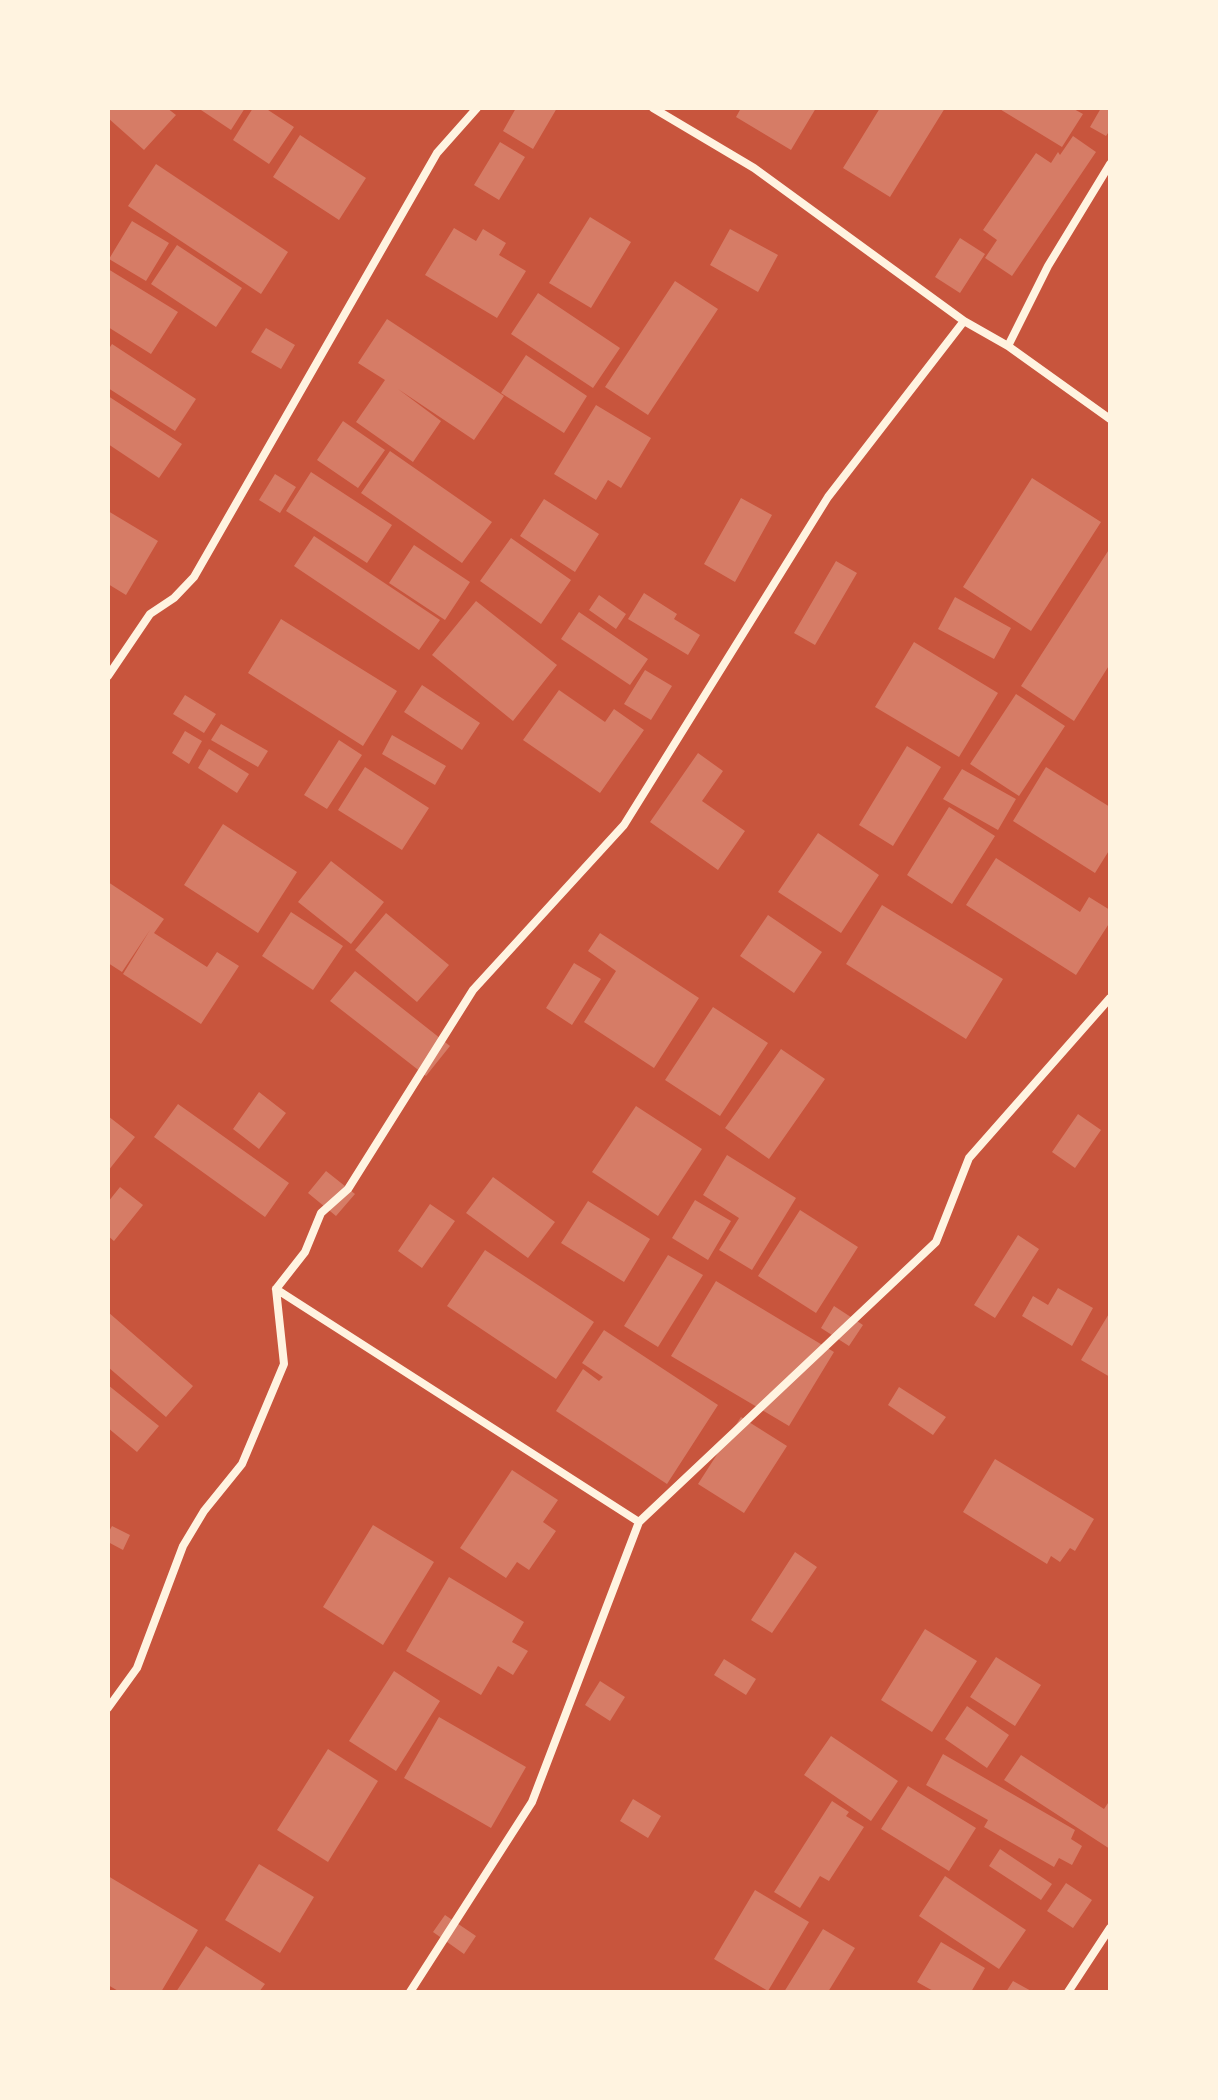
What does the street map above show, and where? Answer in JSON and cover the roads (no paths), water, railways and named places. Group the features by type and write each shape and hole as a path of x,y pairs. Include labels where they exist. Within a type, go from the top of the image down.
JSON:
{"street":[{"path":"108,676 150,614 174,598 194,577 437,153 477,108"},
{"path":"653,108 754,168 964,321 1008,346 1110,419"},
{"path":"1008,346 1048,266 1110,164"},
{"path":"108,1708 137,1668 183,1546 204,1511 242,1464 284,1364 276,1289 305,1252 321,1213 348,1189 473,990 624,825 828,497 964,321"},
{"path":"410,1992 532,1802 639,1522 936,1242 969,1158 1110,998"},
{"path":"276,1289 639,1522"},
{"path":"1068,1992 1110,1928"}]}
